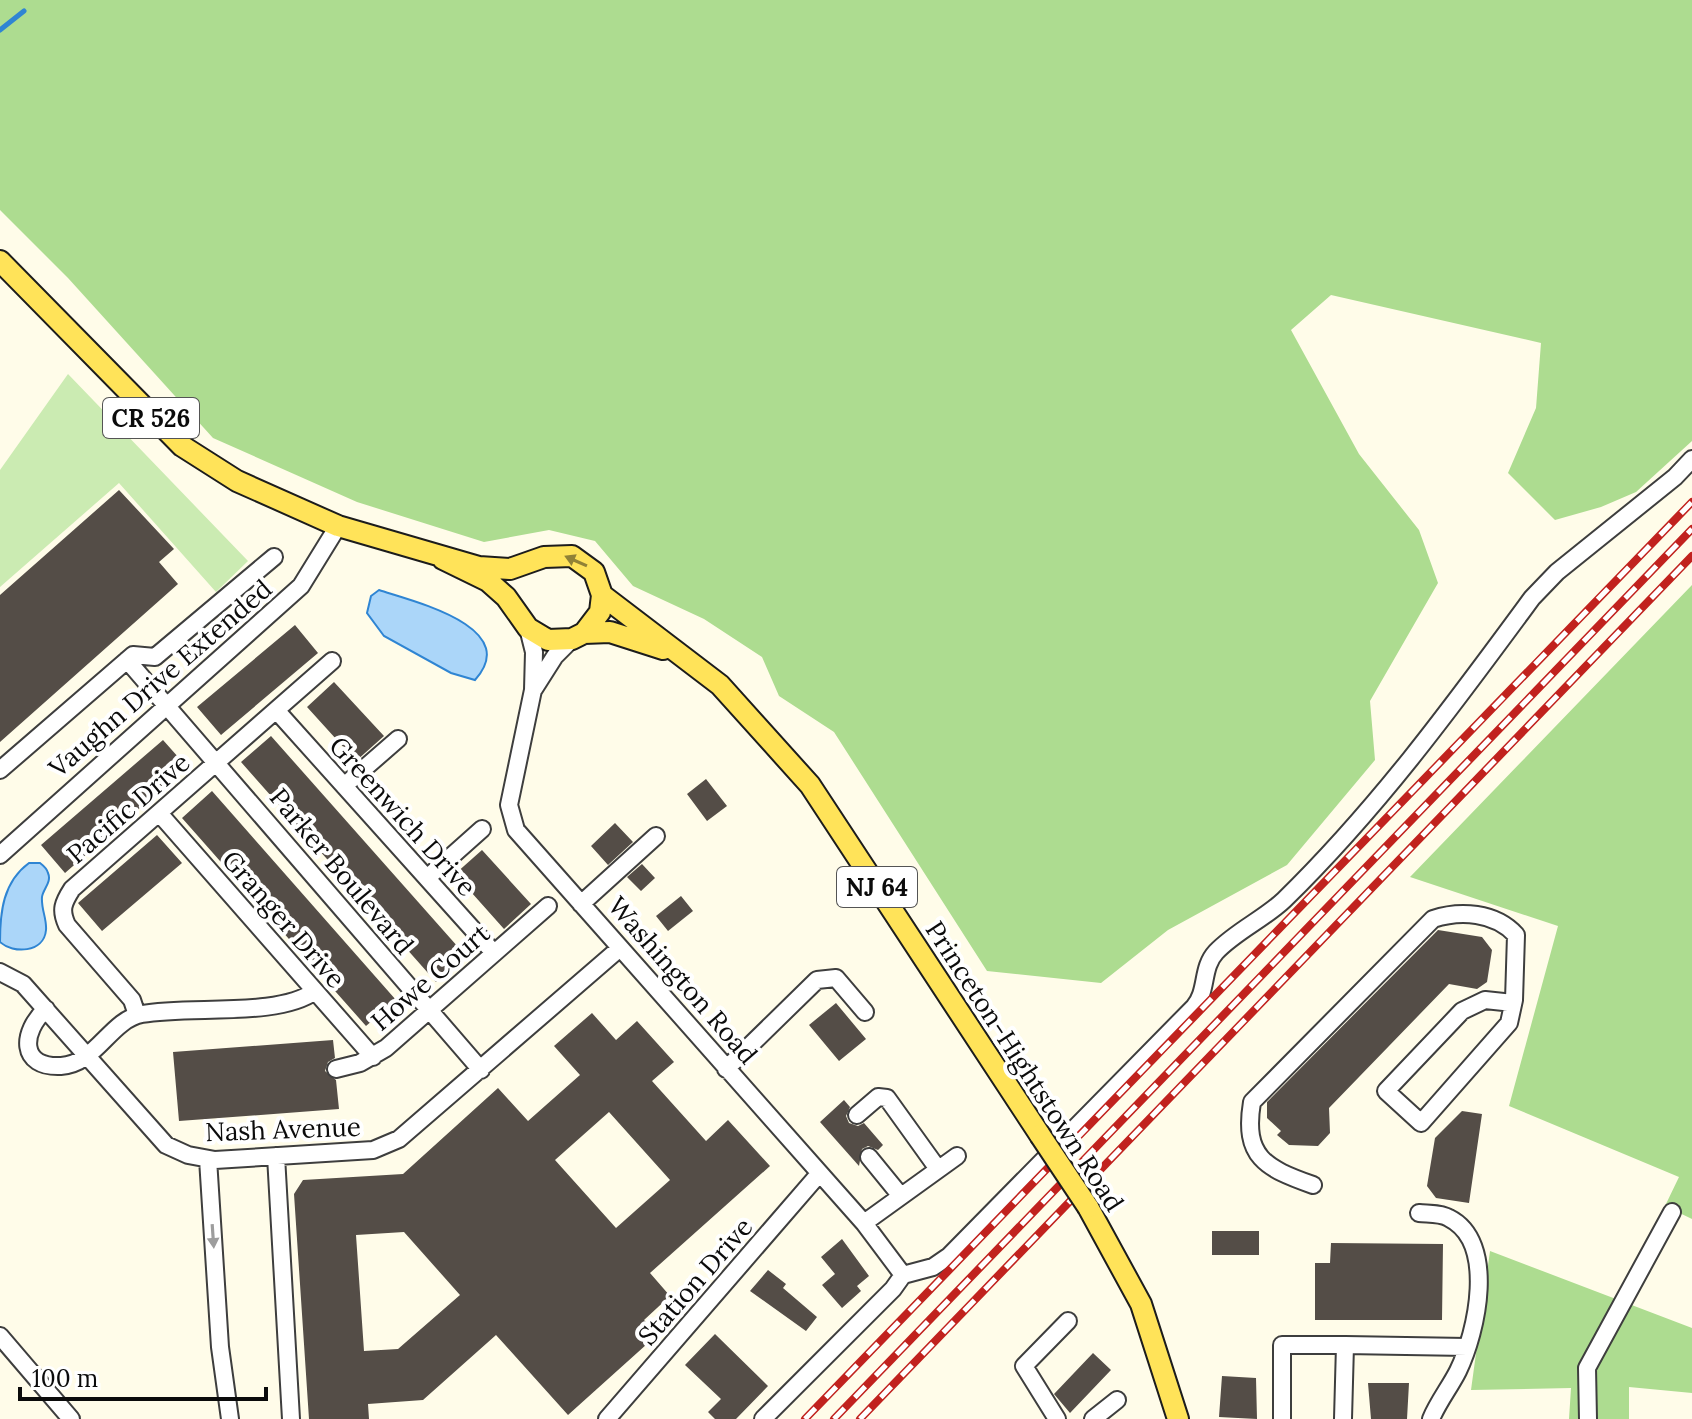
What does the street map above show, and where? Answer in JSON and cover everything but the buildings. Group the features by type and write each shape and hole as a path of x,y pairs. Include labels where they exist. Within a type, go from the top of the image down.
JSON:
{"main road":[{"name":"CR 526","path":"0,261 182,446 237,481 338,526 443,559 488,581 524,623"},
{"name":"CR 526","path":"443,559 510,569 558,554 572,556 594,572 602,595"},
{"path":"532,563 517,588 524,623 548,640 578,636 600,612 602,595"},
{"name":"Princeton-Hightstown Road","path":"602,595 720,685 810,785 1088,1207 1141,1304 1178,1419"},
{"name":"Princeton-Hightstown Road","path":"578,636 627,637 689,660"}],"street":[{"path":"763,1419 893,1289 903,1275 933,1267 949,1256 1194,1007 1203,993 1209,964 1216,952 1282,902 1403,772 1532,598 1557,572 1675,477 1692,459"},
{"name":"Vaughn Drive Extended","path":"0,855 165,704 301,586 338,526"},
{"path":"0,770 133,655 155,657 274,557"},
{"name":"Washington Road","path":"524,623 534,652 533,690 509,805 516,830 864,1223 903,1275"},
{"name":"Washington Road","path":"533,690 555,656 578,636"},
{"name":"Parker Boulevard","path":"127,660 481,1070"},
{"name":"Pacific Drive","path":"137,1015 132,1000 67,925 62,914 63,903 72,889 332,661"},
{"name":"Greenwich Drive","path":"276,710 494,953"},
{"path":"344,786 398,739"},
{"name":"Granger Drive","path":"159,813 373,1057"},
{"path":"427,878 482,829"},
{"path":"581,904 656,836"},
{"name":"Howe Court","path":"336,1069 373,1057 548,906"},
{"path":"1313,1185 1279,1173 1257,1156 1249,1139 1252,1102 1433,919 1463,913 1506,924 1516,935 1513,1003 1509,1023 1499,1038 1421,1123 1386,1091 1462,1011 1485,1000 1513,1003"},
{"name":"Nash Avenue","path":"0,972 23,984 166,1145 188,1155 208,1159 373,1150 399,1139 620,948"},
{"path":"726,1069 817,980 836,978 865,1012"},
{"path":"46,1009 27,1033 27,1046 33,1057 47,1064 64,1066 87,1056 137,1015 289,1004 315,991"},
{"path":"857,1115 878,1097 887,1098 938,1169"},
{"path":"276,1156 291,1419"},
{"path":"864,1223 957,1156"},
{"path":"869,1157 900,1195"},
{"path":"208,1159 220,1347 230,1419"},
{"name":"Station Drive","path":"607,1419 819,1174"},
{"path":"1588,1419 1587,1368 1672,1212"},
{"path":"1419,1213 1448,1217 1465,1232 1476,1247 1480,1272 1467,1347 1460,1368 1431,1419"},
{"path":"1057,1419 1024,1366 1068,1321"},
{"path":"0,1336 71,1419"},
{"path":"1282,1419 1282,1345 1467,1347"},
{"path":"1343,1419 1345,1345"},
{"path":"1093,1419 1117,1400"}],"green space":[{"path":"0,0 1692,0 1692,441 1636,492 1601,507 1555,520 1508,473 1536,408 1541,343 1331,295 1291,330 1359,454 1419,530 1438,583 1370,701 1375,760 1287,865 1168,930 1101,983 987,971 834,732 779,696 762,657 704,619 633,586 595,541 549,530 484,542 357,502 213,438 68,278 0,210"},
{"path":"68,374 248,561 216,592 119,483 0,587 0,470"},
{"path":"1692,585 1692,1219 1665,1206 1679,1177 1509,1106 1558,926 1410,877"},
{"path":"1490,1251 1692,1328 1692,1393 1629,1387 1629,1419 1569,1419 1571,1388 1471,1390"}],"water":[{"path":"379,590 437,609 474,631 485,645 486,661 475,680 451,673 384,636 367,613 371,596"},
{"path":"29,863 40,863 49,876 42,897 46,930 40,943 20,950 0,942 1,920 8,888"}],"waterway":[{"path":"0,30 24,11"}],"railway":[{"path":"805,1419 1692,502"},
{"path":"834,1419 1692,529"},
{"path":"860,1419 1692,556"}]}
